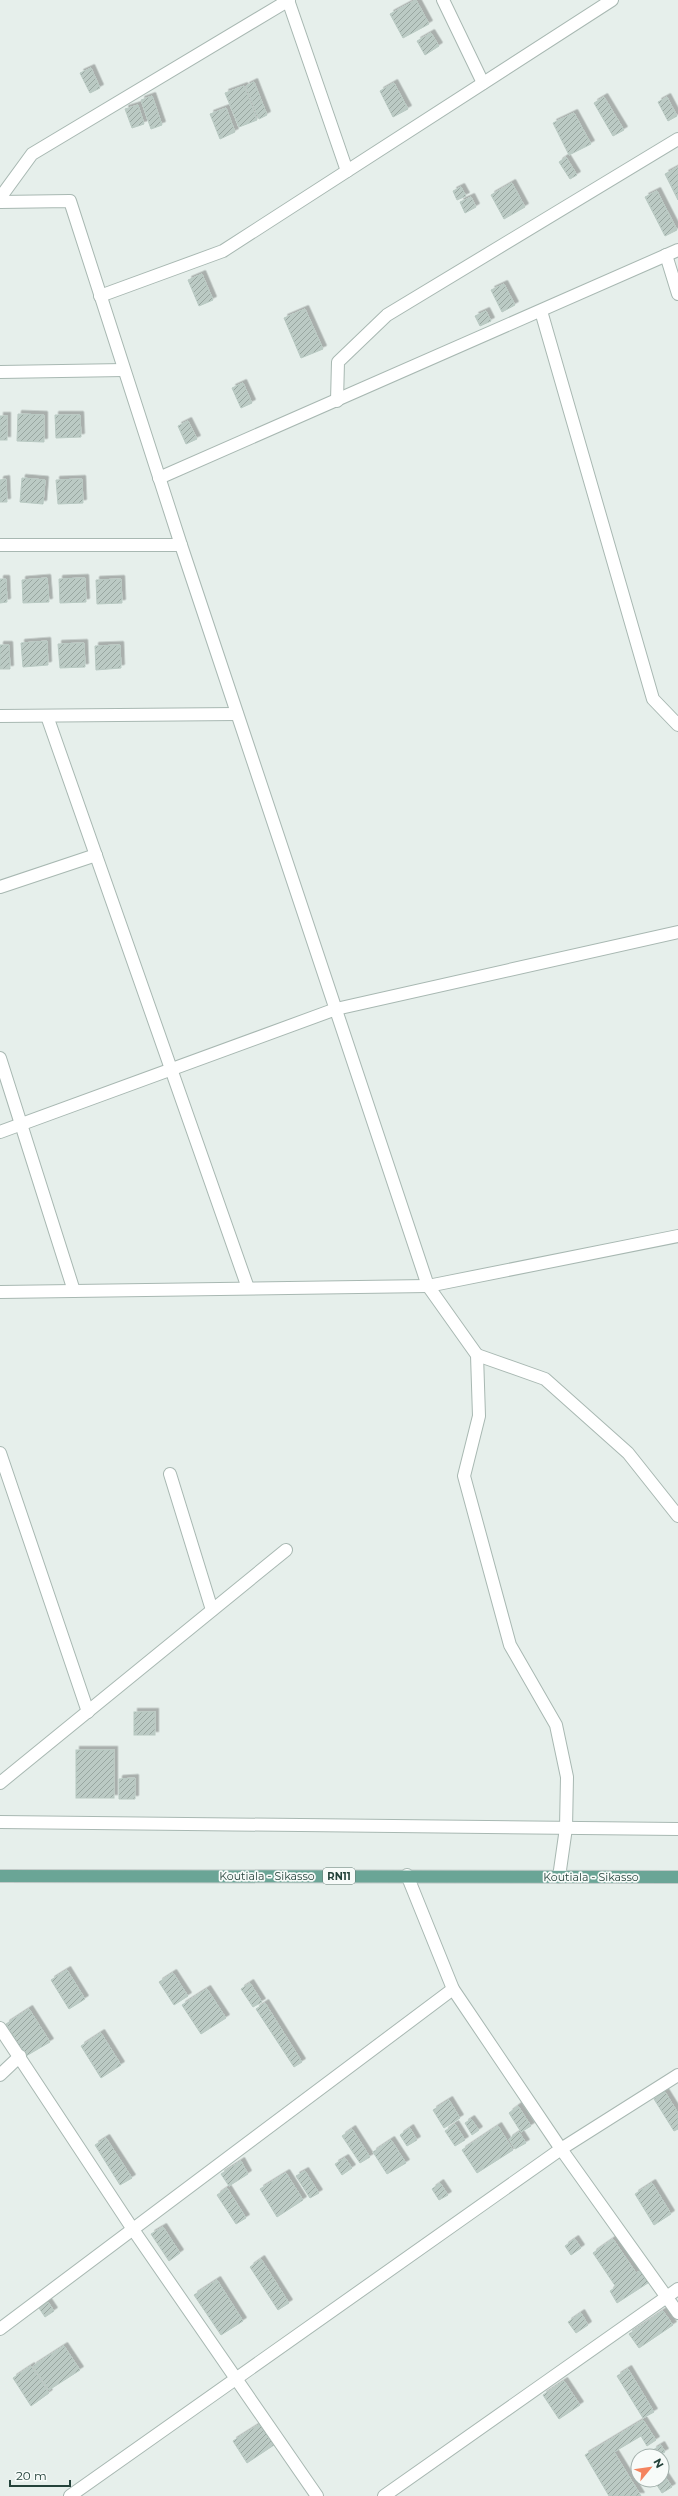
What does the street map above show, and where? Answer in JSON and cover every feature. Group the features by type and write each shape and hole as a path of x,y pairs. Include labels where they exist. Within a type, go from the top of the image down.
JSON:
{"main road":[{"name":"Koutiala - Sikasso","path":"0,1876 407,1875 678,1877"}],"street":[{"path":"0,198 32,154 289,0 347,171"},
{"path":"443,0 483,83"},
{"path":"100,296 223,251 612,0"},
{"path":"337,401 338,362 387,315 678,139"},
{"path":"0,202 70,201 181,545 428,1286 477,1355 479,1416 464,1476 510,1645 556,1725 567,1777 566,1828 559,1877"},
{"path":"159,478 678,250"},
{"path":"666,255 678,294"},
{"path":"541,311 653,698 678,725"},
{"path":"0,372 124,370"},
{"path":"0,545 181,545"},
{"path":"0,716 237,714"},
{"path":"47,716 248,1288"},
{"path":"0,887 96,855"},
{"path":"0,1132 336,1009 678,932"},
{"path":"0,1058 74,1291"},
{"path":"0,1292 428,1286 678,1236"},
{"path":"477,1355 545,1379 628,1453 678,1516"},
{"path":"0,1453 88,1712"},
{"path":"170,1474 212,1610"},
{"path":"0,1783 286,1550"},
{"path":"0,1822 678,1829"},
{"path":"407,1875 453,1989 561,2149 678,2313"},
{"path":"0,2329 132,2228 453,1989"},
{"path":"0,2028 20,2056 132,2228 237,2377 317,2496"},
{"path":"0,2075 20,2056"},
{"path":"70,2496 561,2149 678,2075"},
{"path":"384,2496 678,2289"}],"building":[{"path":"416,0 429,24 403,38 390,14"},
{"path":"431,33 439,46 425,55 417,41"},
{"path":"91,68 100,88 90,93 80,73"},
{"path":"254,82 267,115 259,119 246,86"},
{"path":"394,83 408,109 393,117 380,91"},
{"path":"244,86 257,120 239,127 225,93"},
{"path":"152,96 162,125 151,129 141,100"},
{"path":"604,97 624,130 613,136 594,103"},
{"path":"667,97 677,116 668,121 658,102"},
{"path":"138,105 144,124 132,128 125,109"},
{"path":"226,108 235,132 220,139 210,114"},
{"path":"574,113 591,144 569,155 553,123"},
{"path":"566,157 577,175 570,179 559,162"},
{"path":"678,167 678,200 665,174"},
{"path":"512,183 525,207 504,219 491,195"},
{"path":"461,187 466,196 457,200 453,191"},
{"path":"657,191 677,230 665,236 645,197"},
{"path":"471,197 476,207 465,213 460,202"},
{"path":"202,274 213,300 199,306 188,280"},
{"path":"504,284 515,305 502,312 491,290"},
{"path":"305,309 323,349 301,358 284,318"},
{"path":"486,311 491,321 480,326 475,316"},
{"path":"243,383 252,403 241,408 232,388"},
{"path":"18,414 44,415 44,442 17,441"},
{"path":"55,415 80,415 81,437 56,438"},
{"path":"0,416 7,416 7,440 0,440"},
{"path":"188,421 197,439 186,444 178,426"},
{"path":"22,478 45,480 43,504 20,502"},
{"path":"6,479 7,502 0,502 0,480"},
{"path":"82,479 83,503 58,504 56,480"},
{"path":"47,578 49,602 23,603 22,580"},
{"path":"85,578 86,602 60,603 59,579"},
{"path":"0,579 6,579 7,602 0,603"},
{"path":"121,579 122,603 97,604 96,580"},
{"path":"47,641 48,665 23,667 21,643"},
{"path":"84,643 85,667 60,668 58,644"},
{"path":"0,645 9,645 10,669 0,669"},
{"path":"120,645 121,668 96,670 95,646"},
{"path":"134,1712 155,1712 155,1735 134,1735"},
{"path":"76,1750 114,1750 114,1798 76,1798"},
{"path":"135,1778 135,1799 119,1799 119,1779"},
{"path":"67,1970 85,1999 69,2009 51,1980"},
{"path":"173,1973 188,1996 174,2005 159,1982"},
{"path":"250,1983 262,2002 253,2007 241,1989"},
{"path":"207,1989 226,2018 201,2034 182,2005"},
{"path":"265,2003 302,2062 294,2067 256,2009"},
{"path":"29,2009 50,2042 26,2056 6,2024"},
{"path":"101,2033 121,2065 101,2078 81,2046"},
{"path":"665,2092 678,2113 678,2129 674,2131 654,2099"},
{"path":"449,2100 460,2118 444,2128 433,2110"},
{"path":"518,2106 531,2126 521,2132 509,2113"},
{"path":"471,2119 479,2130 472,2135 465,2123"},
{"path":"455,2124 465,2140 455,2146 445,2131"},
{"path":"498,2126 513,2150 477,2173 462,2150"},
{"path":"410,2128 417,2140 407,2146 400,2135"},
{"path":"352,2129 370,2157 360,2163 342,2136"},
{"path":"519,2132 526,2143 515,2149 509,2139"},
{"path":"106,2138 132,2178 120,2185 95,2145"},
{"path":"391,2140 406,2163 387,2174 373,2152"},
{"path":"345,2158 352,2168 342,2175 335,2164"},
{"path":"241,2161 248,2174 229,2186 221,2174"},
{"path":"305,2171 319,2193 310,2198 296,2176"},
{"path":"286,2173 303,2200 277,2217 260,2189"},
{"path":"440,2183 448,2195 439,2200 432,2189"},
{"path":"652,2183 671,2214 654,2225 635,2194"},
{"path":"227,2188 246,2218 236,2224 217,2195"},
{"path":"163,2227 180,2253 169,2261 151,2234"},
{"path":"575,2239 581,2248 571,2255 565,2246"},
{"path":"613,2239 636,2273 643,2269 651,2281 617,2303 610,2291 616,2287 593,2253"},
{"path":"261,2259 289,2303 278,2310 250,2267"},
{"path":"217,2280 243,2321 221,2335 194,2295"},
{"path":"48,2302 54,2311 45,2317 39,2308"},
{"path":"663,2311 673,2325 639,2348 629,2334"},
{"path":"581,2313 588,2325 576,2333 568,2322"},
{"path":"64,2346 80,2370 49,2390 33,2366"},
{"path":"31,2366 49,2393 31,2406 13,2378"},
{"path":"628,2369 654,2412 643,2418 617,2376"},
{"path":"564,2381 580,2405 559,2419 543,2395"},
{"path":"643,2420 656,2440 647,2446 641,2436 614,2452 630,2478 630,2488 636,2488 641,2496 609,2496 585,2455"},
{"path":"260,2424 274,2445 247,2463 233,2441"},
{"path":"670,2484 672,2487 662,2493 659,2488 670,2488"}]}
